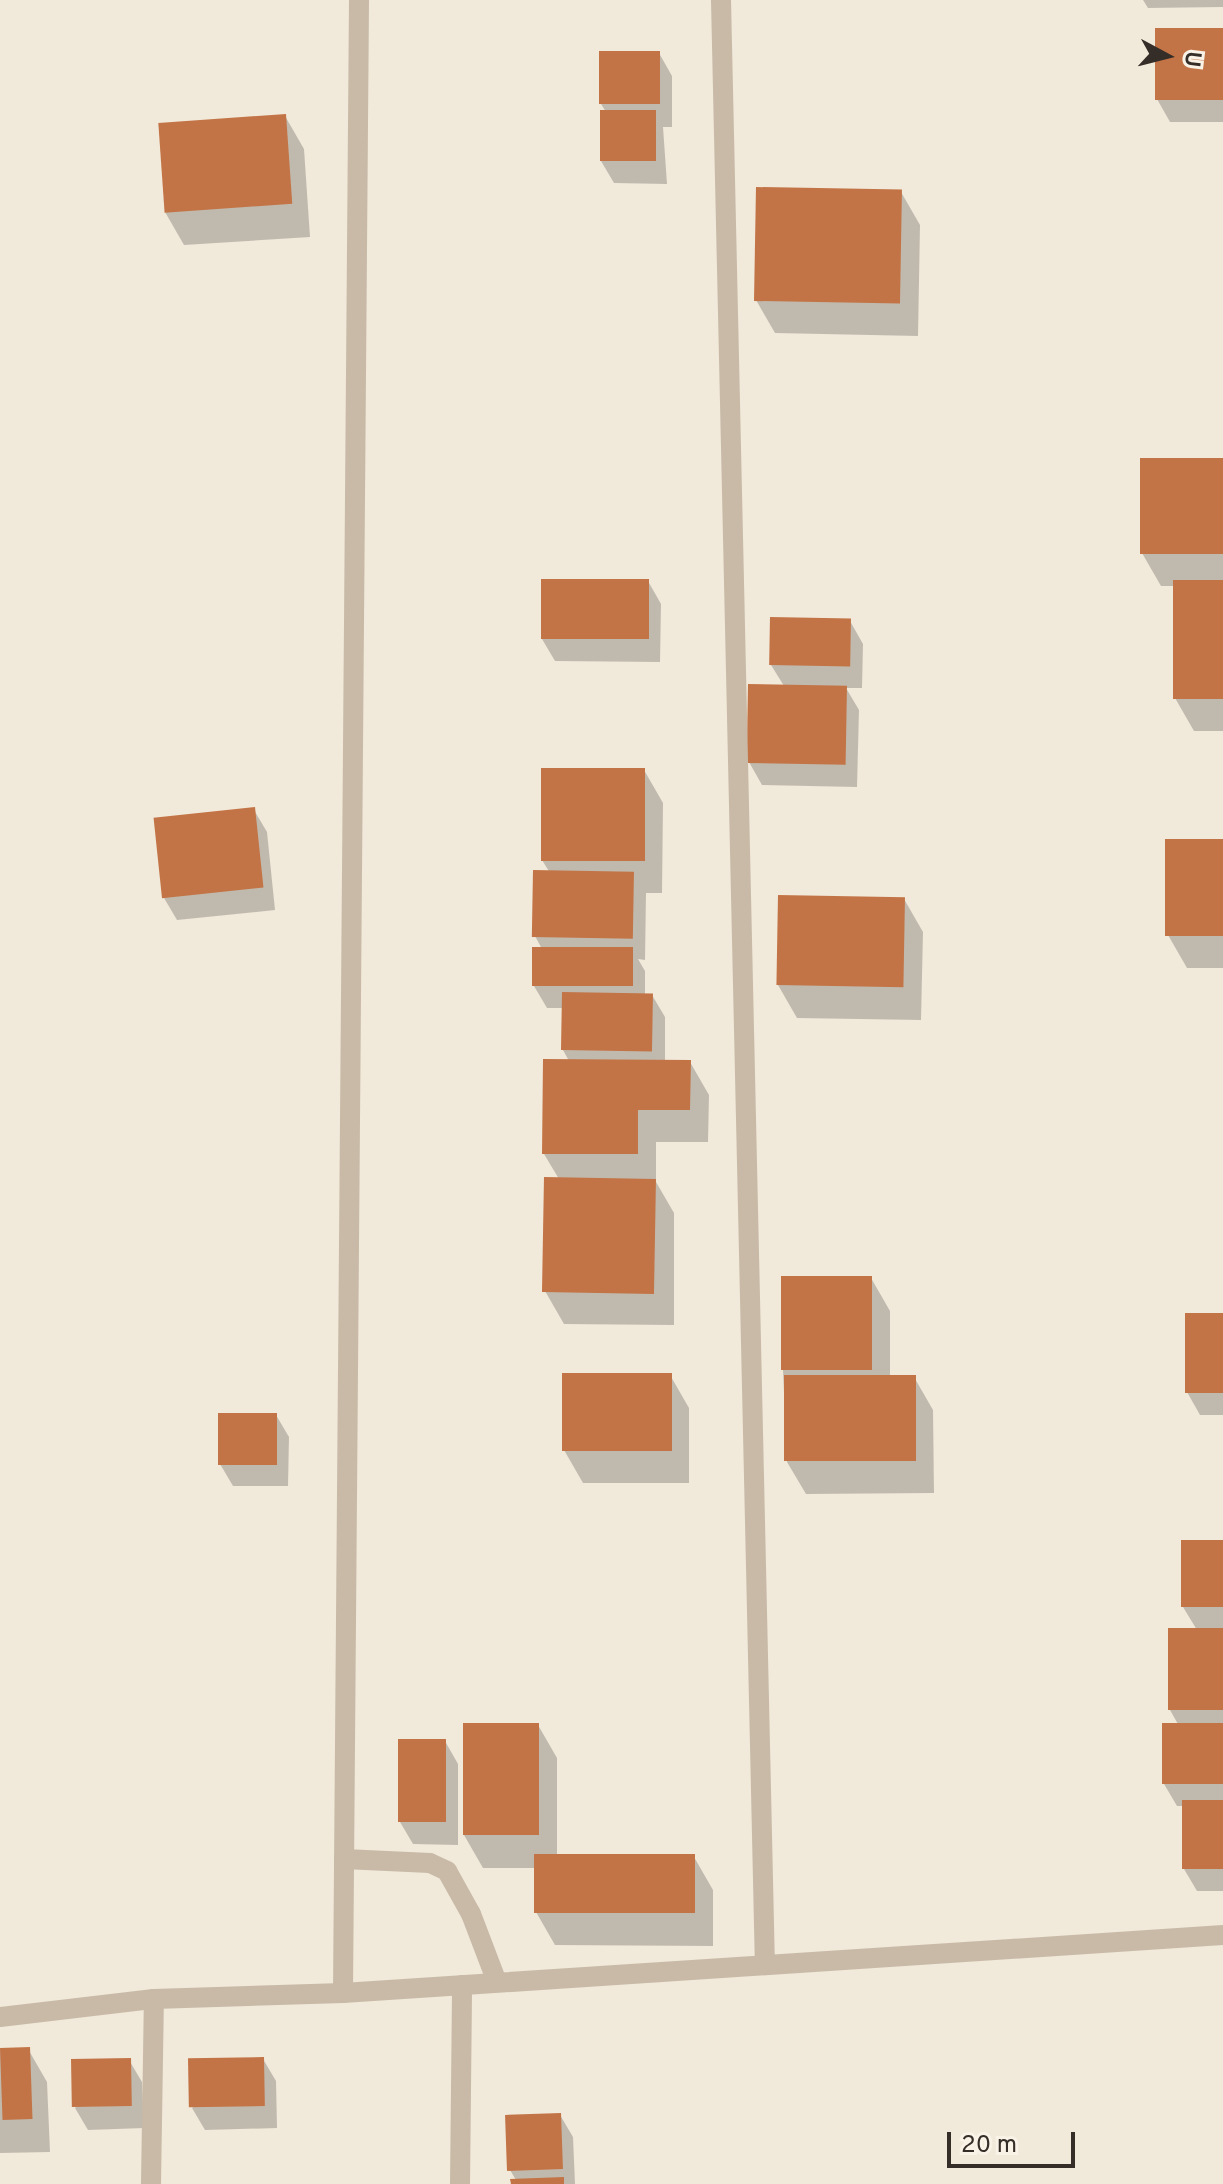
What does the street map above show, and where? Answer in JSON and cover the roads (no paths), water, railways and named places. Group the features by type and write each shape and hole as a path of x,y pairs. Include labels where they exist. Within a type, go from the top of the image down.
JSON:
{"street":[{"path":"343,1993 359,0"},
{"path":"721,0 765,1964"},
{"path":"344,1859 430,1863 447,1871 497,1982"},
{"path":"0,2017 154,1999 343,1993 1223,1935"},
{"path":"460,2184 462,1985"},
{"path":"151,2184 154,1999"}]}
